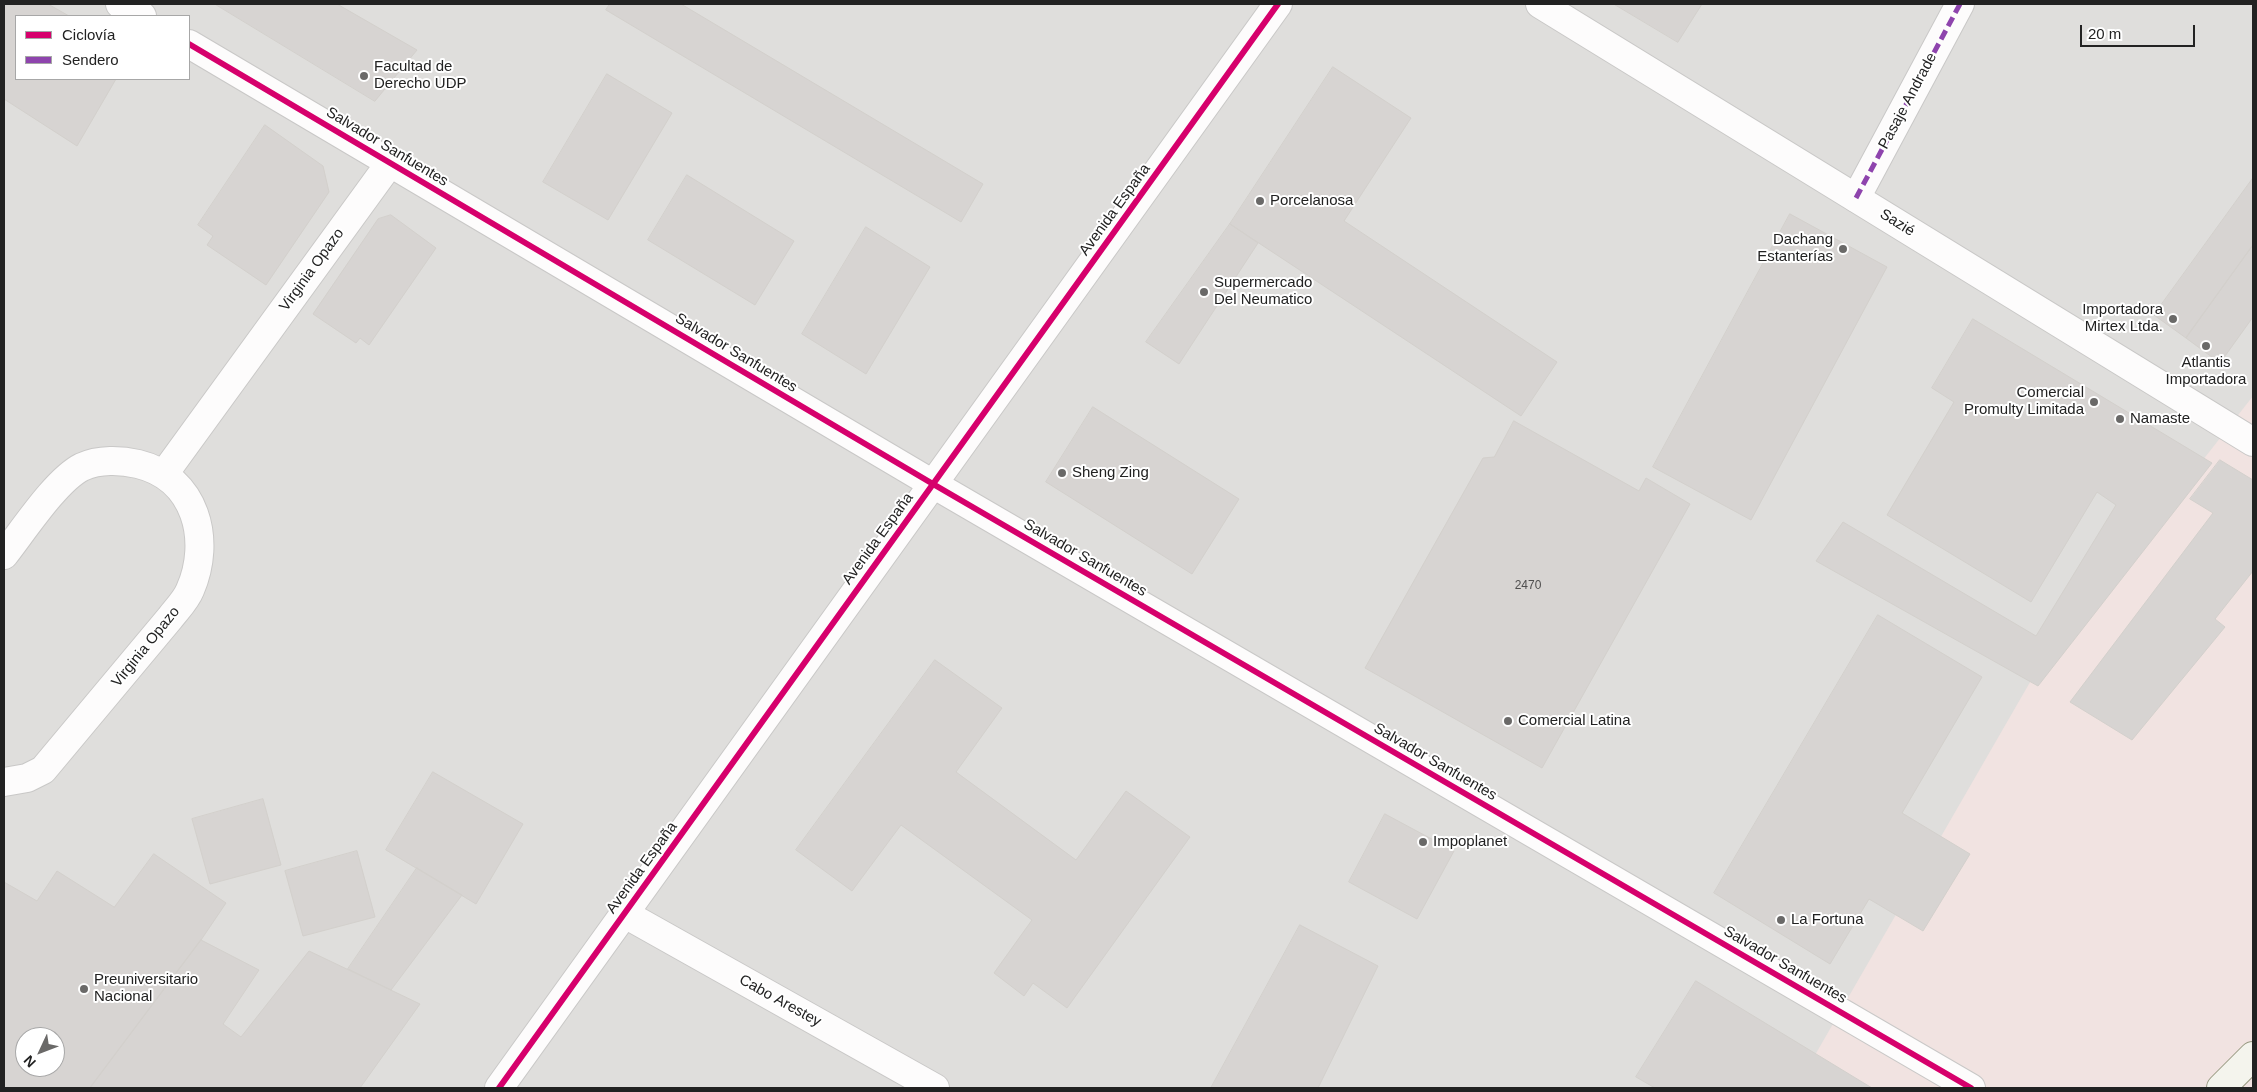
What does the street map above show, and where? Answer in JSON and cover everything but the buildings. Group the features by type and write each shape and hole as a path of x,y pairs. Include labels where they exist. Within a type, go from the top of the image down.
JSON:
{"main road":[{"path":"2221,1088 2253,1056"}],"street":[{"path":"120,4 140,15"},
{"name":"Avenida España","path":"499,1088 1278,4"},
{"name":"Sazié","path":"1540,4 2253,442"},
{"name":"Pasaje Andrade","path":"1856,198 1960,4"},
{"name":"Salvador Sanfuentes","path":"190,45 933,484 1971,1088"},
{"name":"Virginia Opazo","path":"164,474 390,163"},
{"name":"Virginia Opazo","path":"4,555 62,482 82,467 105,461 129,462 146,466 164,474 182,492 193,509 200,528 199,562 190,592 54,759 43,770 27,778 4,782"},
{"name":"Cabo Arestey","path":"625,914 935,1088"}],"shaded area":[{"path":"4,4 2253,4 2253,1088 4,1088"},
{"path":"2253,396 2253,1088 1796,1088 2033,677"}],"marked path":[{"path":"1856,198 1960,4"}],"cycle path":[{"path":"499,1088 1278,4"},
{"path":"190,45 933,484 1971,1088"}],"place":[{"name":"Facultad de Derecho UDP","path":"364,76"},
{"name":"Porcelanosa","path":"1260,201"},
{"name":"Dachang Estanterías","path":"1843,249"},
{"name":"Supermercado Del Neumatico","path":"1204,292"},
{"name":"Importadora Mirtex Ltda.","path":"2173,319"},
{"name":"Atlantis Importadora","path":"2206,346"},
{"name":"Comercial Promulty Limitada","path":"2094,402"},
{"name":"Namaste","path":"2120,419"},
{"name":"Sheng Zing","path":"1062,473"},
{"name":"Comercial Latina","path":"1508,721"},
{"name":"Impoplanet","path":"1423,842"},
{"name":"La Fortuna","path":"1781,920"},
{"name":"Preuniversitario Nacional","path":"84,989"}]}
